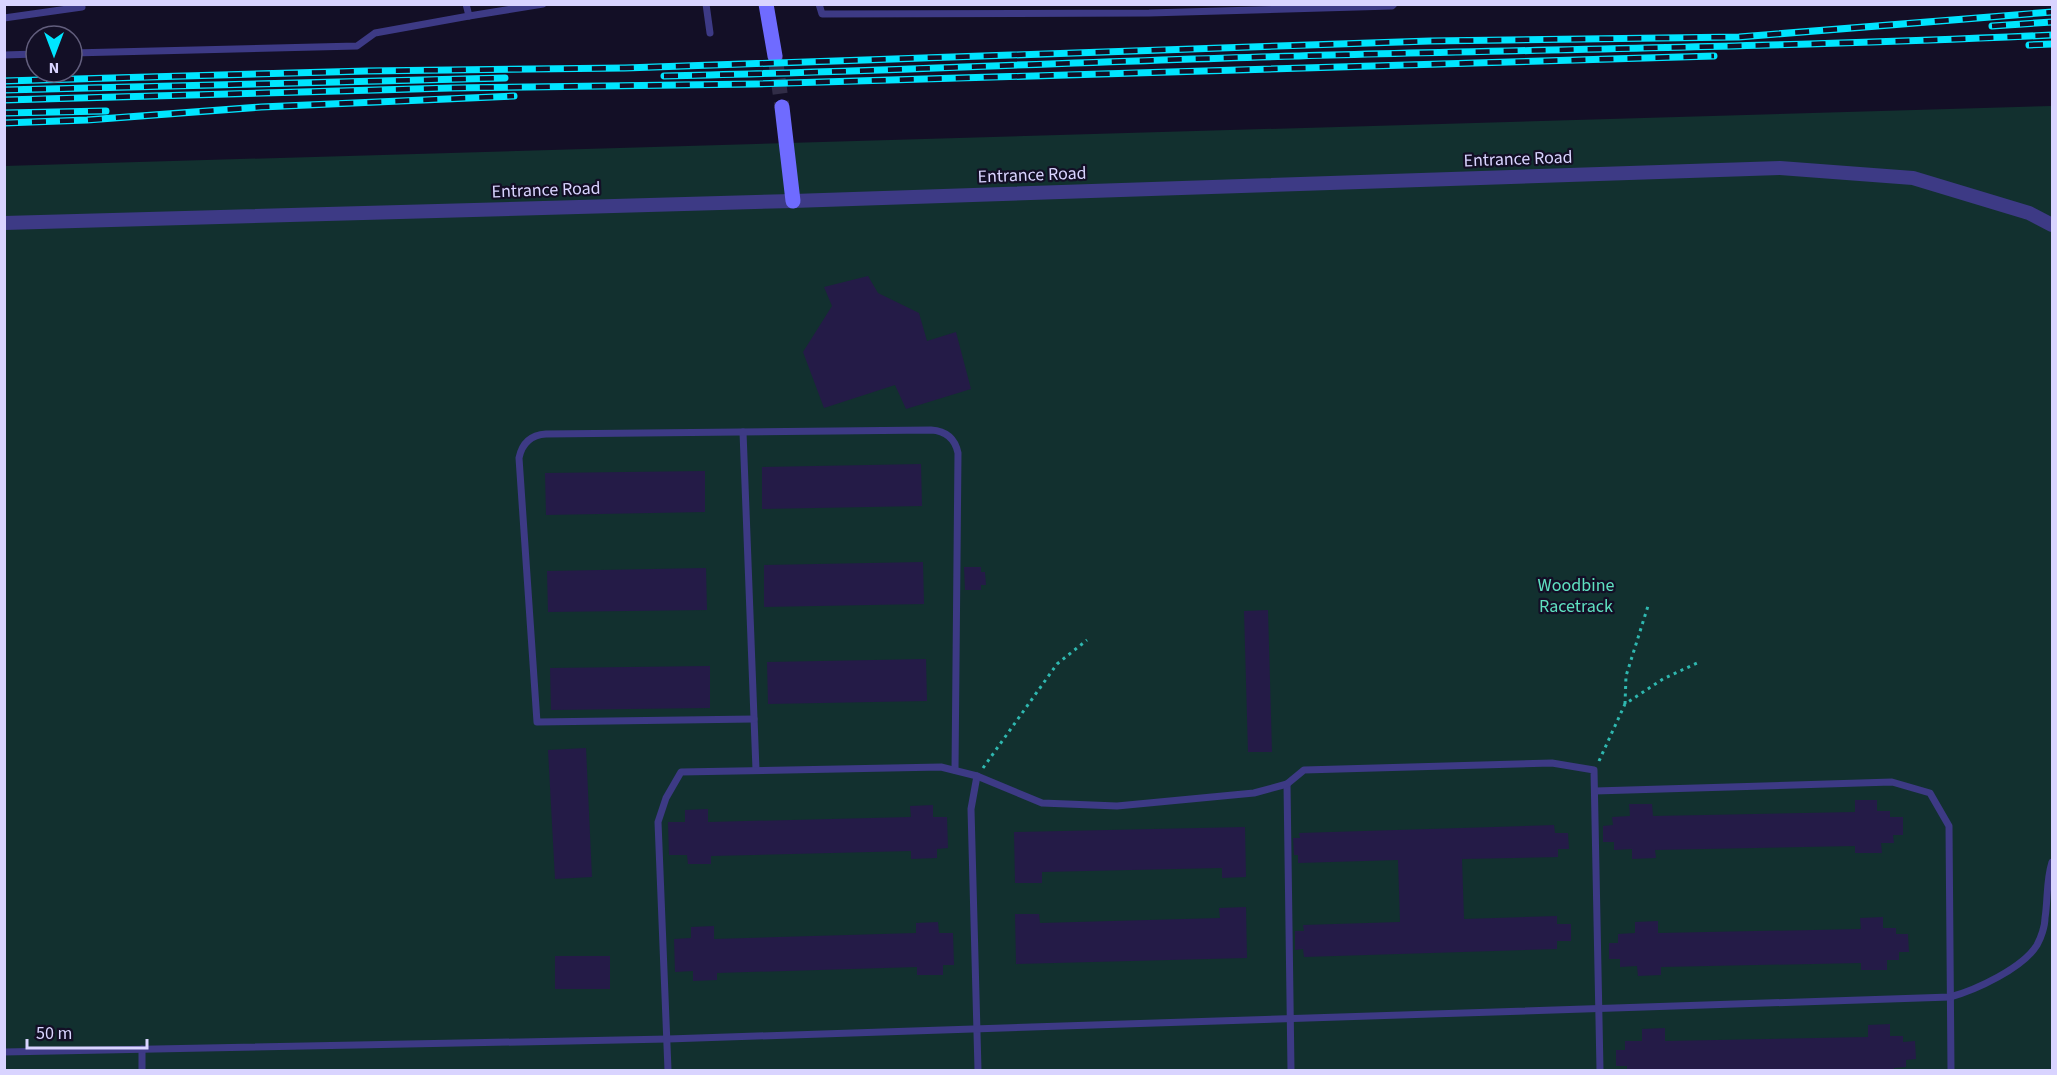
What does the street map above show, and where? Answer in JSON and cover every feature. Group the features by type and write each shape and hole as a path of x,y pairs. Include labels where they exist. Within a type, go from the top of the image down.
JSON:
{"street":[{"path":"766,4 775,56"},
{"path":"782,107 793,201"},
{"name":"Entrance Road","path":"4,223 793,201 1780,168 1913,178 2029,213 2052,225"}],"lane":[{"path":"4,18 82,7 81,4"},
{"path":"466,4 469,16"},
{"path":"84,53 357,46 375,33 543,4"},
{"path":"706,4 710,33"},
{"path":"819,4 822,14 1149,13 1392,6 1394,4"},
{"path":"4,55 24,54"},
{"path":"754,719 537,722 519,458 525,443 538,435 743,432 939,430 952,438 958,453 955,770"},
{"path":"743,432 756,770"},
{"path":"668,1071 658,822 666,798 681,772 941,767 977,776 1042,804 1117,806 1254,793 1287,783 1304,770 1552,763 1594,770 1600,1071"},
{"path":"977,776 971,809 978,1071"},
{"path":"1595,791 1892,782 1930,793 1948,826 1951,1071"},
{"path":"1287,783 1291,1071"},
{"path":"4,1052 668,1039 1950,997 1969,992 2016,966 2037,945 2045,920 2048,875 2052,862"},
{"path":"142,1049 142,1071"}],"path":[{"path":"1594,770 1625,704 1626,676 1648,606"},
{"path":"977,776 1057,664 1087,640"},
{"path":"1625,704 1664,679 1697,663"}],"green space":[{"name":"Woodbine Racetrack","path":"2052,106 2052,1070 5,1070 4,166"}],"building":[{"path":"868,276 878,293 919,313 927,341 956,332 971,389 906,409 895,385 824,408 803,352 832,306 824,287"},
{"path":"921,464 922,506 762,509 762,467"},
{"path":"705,471 705,512 546,515 545,473"},
{"path":"923,562 924,604 764,607 764,565"},
{"path":"964,567 981,567 981,572 985,572 986,585 981,585 981,590 965,590"},
{"path":"706,568 707,610 548,612 547,571"},
{"path":"1268,610 1272,752 1248,752 1244,611"},
{"path":"926,659 927,701 768,704 767,662"},
{"path":"710,666 710,708 551,710 550,668"},
{"path":"586,748 592,877 555,879 548,750"},
{"path":"1855,800 1877,800 1877,811 1890,811 1890,817 1903,817 1903,835 1893,835 1894,843 1881,843 1882,853 1855,853 1855,846 1655,850 1656,858 1632,859 1632,849 1614,850 1614,842 1603,842 1603,826 1613,825 1612,817 1630,816 1629,804 1652,804 1653,816 1855,812"},
{"path":"933,805 933,817 947,817 948,848 937,849 937,858 911,859 911,851 711,856 711,864 688,864 687,855 669,855 668,822 685,822 685,810 708,809 708,822 911,817 910,806"},
{"path":"1554,825 1555,833 1568,833 1569,849 1558,849 1558,857 1462,859 1464,919 1557,916 1557,924 1571,924 1571,941 1557,941 1557,949 1304,957 1303,949 1295,950 1295,931 1304,931 1303,925 1400,922 1398,860 1298,863 1298,855 1294,855 1293,838 1300,838 1299,833"},
{"path":"1245,827 1246,877 1222,878 1222,868 1042,872 1042,883 1015,883 1014,832"},
{"path":"1246,907 1247,958 1016,964 1015,914 1039,914 1040,923 1220,918 1219,908"},
{"path":"1883,917 1883,928 1896,928 1896,934 1908,934 1909,952 1899,952 1899,960 1887,960 1887,970 1861,970 1861,963 1661,967 1661,975 1638,976 1637,966 1620,967 1620,959 1609,959 1609,943 1618,943 1618,934 1635,933 1635,922 1658,921 1658,933 1861,929 1860,918"},
{"path":"938,922 939,933 953,933 954,965 943,965 943,975 917,975 917,967 717,973 717,980 693,981 693,971 675,972 674,939 691,938 691,927 714,926 714,939 916,933 916,923"},
{"path":"555,956 610,956 610,989 555,989"},
{"path":"1890,1024 1890,1036 1903,1036 1903,1042 1915,1041 1916,1059 1906,1060 1906,1067 1894,1068 1894,1070 1627,1071 1627,1066 1616,1066 1616,1050 1625,1050 1625,1041 1642,1041 1642,1029 1665,1028 1665,1041 1868,1037 1868,1025"}],"tunnel":[{"path":"775,56 782,107"}],"railway":[{"path":"4,81 367,71 625,68 1430,41 1739,37 2052,12"},
{"path":"1992,26 2052,22"},
{"path":"664,76 2052,35"},
{"path":"2029,45 2052,44"},
{"path":"4,100 451,88 755,84 1714,56"},
{"path":"4,90 505,78"},
{"path":"4,123 87,120 261,107 514,96"},
{"path":"4,113 106,111"}]}
